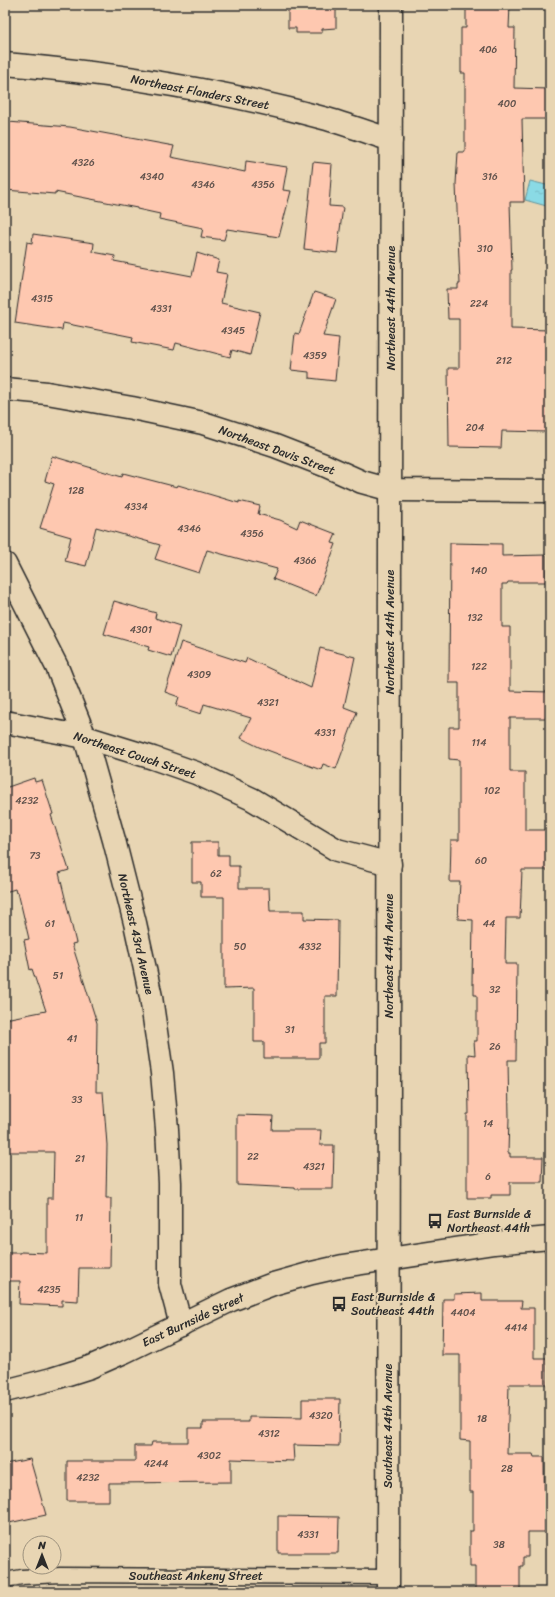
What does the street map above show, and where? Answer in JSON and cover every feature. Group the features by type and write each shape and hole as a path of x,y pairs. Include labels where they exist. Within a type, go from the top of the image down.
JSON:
{"street":[{"name":"Northeast 44th Avenue","path":"388,1259 391,5"},
{"name":"Northeast Flanders Street","path":"5,64 59,68 136,78 198,90 327,119 391,140"},
{"name":"Northeast Davis Street","path":"5,389 54,394 203,423 275,446 362,482 391,490 550,491"},
{"name":"Northeast 43rd Avenue","path":"5,564 57,667 85,737 120,862 135,923 150,997 162,1073 170,1183 170,1284 181,1325"},
{"name":"Northeast Couch Street","path":"5,722 85,737 196,773 252,799 337,850 390,864"},
{"name":"East Burnside Street","path":"5,1391 52,1379 90,1367 181,1325 230,1300 273,1284 343,1266 494,1243 550,1238"},
{"name":"Southeast 44th Avenue","path":"388,1259 388,1585"}],"lane":[{"name":"Southeast Ankeny Street","path":"5,1580 22,1577 60,1575 388,1585"}],"water":[{"path":"530,181 550,186 550,207 525,200"}],"building":[{"path":"288,5 336,5 336,28 322,29 322,33 296,33 296,28 288,28"},
{"path":"466,5 510,5 509,28 515,28 514,88 548,89 548,119 522,119 524,202 510,202 512,270 511,329 550,330 548,432 502,431 501,448 449,447 448,368 459,368 459,319 448,319 447,289 458,289 458,284 460,284 456,184 458,152 465,152 465,73 461,73 461,28 466,28"},
{"path":"8,122 70,127 174,146 171,157 245,172 246,161 287,167 283,190 291,191 279,237 227,229 224,240 201,237 203,228 159,219 160,214 137,208 55,192 55,194 5,190 5,161"},
{"path":"313,162 332,164 329,206 343,207 337,253 304,249"},
{"path":"33,234 94,243 93,252 115,256 114,261 192,276 197,253 219,260 216,272 227,274 221,303 260,312 250,355 232,350 230,357 176,343 174,350 132,342 133,337 63,323 62,330 15,323 27,242 32,243"},
{"path":"314,292 336,299 323,336 339,338 335,381 309,378 309,372 291,370 295,333 299,334"},
{"path":"52,456 122,477 123,473 177,487 178,485 239,503 239,501 260,506 258,514 280,520 297,528 300,520 336,534 332,543 336,544 316,596 273,579 277,569 207,550 199,573 155,559 160,545 96,527 86,566 65,561 71,537 40,528 54,484 45,481"},
{"path":"450,543 502,544 502,556 546,555 546,582 508,582 507,584 502,584 502,627 510,627 510,691 550,692 550,718 510,718 510,772 525,772 525,830 550,830 550,870 522,870 520,918 506,918 505,964 517,964 516,1060 508,1060 508,1153 510,1153 510,1157 543,1157 542,1182 510,1182 510,1195 491,1195 491,1198 467,1198 467,1114 469,1114 468,1054 475,1055 474,1041 477,1041 477,995 474,995 474,984 472,984 473,920 458,919 460,882 450,882 451,840 459,840 459,760 449,759 449,727 459,727 459,683 449,683"},
{"path":"114,601 156,613 155,618 180,626 171,657 148,650 149,647 104,634"},
{"path":"181,642 245,663 247,658 311,688 320,648 355,657 344,707 357,712 336,769 323,764 321,770 259,747 241,738 251,718 204,704 201,714 176,706 179,697 165,692"},
{"path":"34,778 35,782 42,780 53,814 51,815 69,870 59,873 76,943 72,944 97,1023 96,1092 103,1092 107,1145 106,1198 111,1198 110,1268 79,1268 78,1301 62,1300 62,1306 19,1304 20,1281 5,1281 5,1253 47,1253 47,1198 53,1198 54,1152 5,1152 5,1019 46,1011 32,969 30,970 24,940 29,939 18,892 16,893 15,889 5,892 5,788"},
{"path":"192,842 218,842 218,855 229,855 229,866 239,866 239,888 269,888 270,911 304,911 304,919 338,920 337,996 325,996 325,1043 319,1043 319,1058 264,1058 264,1042 254,1042 254,988 224,989 224,897 201,897 201,882 192,882"},
{"path":"237,1115 273,1116 272,1130 321,1130 320,1145 334,1145 333,1189 295,1189 237,1185"},
{"path":"482,1293 482,1301 522,1301 521,1308 534,1308 534,1358 547,1358 547,1384 509,1384 507,1454 533,1454 534,1457 544,1457 545,1532 528,1532 528,1557 523,1557 523,1566 520,1566 520,1592 475,1592 475,1566 470,1566 470,1531 473,1531 473,1492 470,1492 470,1441 460,1440 460,1355 442,1355 443,1299 454,1299 454,1294"},
{"path":"302,1399 340,1399 339,1446 293,1445 294,1461 231,1459 231,1482 109,1483 109,1501 67,1501 67,1461 135,1461 135,1446 151,1446 152,1442 188,1442 188,1428 203,1428 203,1422 249,1422 249,1417 302,1418"},
{"path":"30,1459 46,1515 9,1523 5,1503 5,1464"},
{"path":"278,1516 339,1517 338,1553 278,1553"}],"place":[{"name":"East Burnside & Northeast 44th","path":"435,1221"},
{"name":"East Burnside & Southeast 44th","path":"339,1304"}]}
